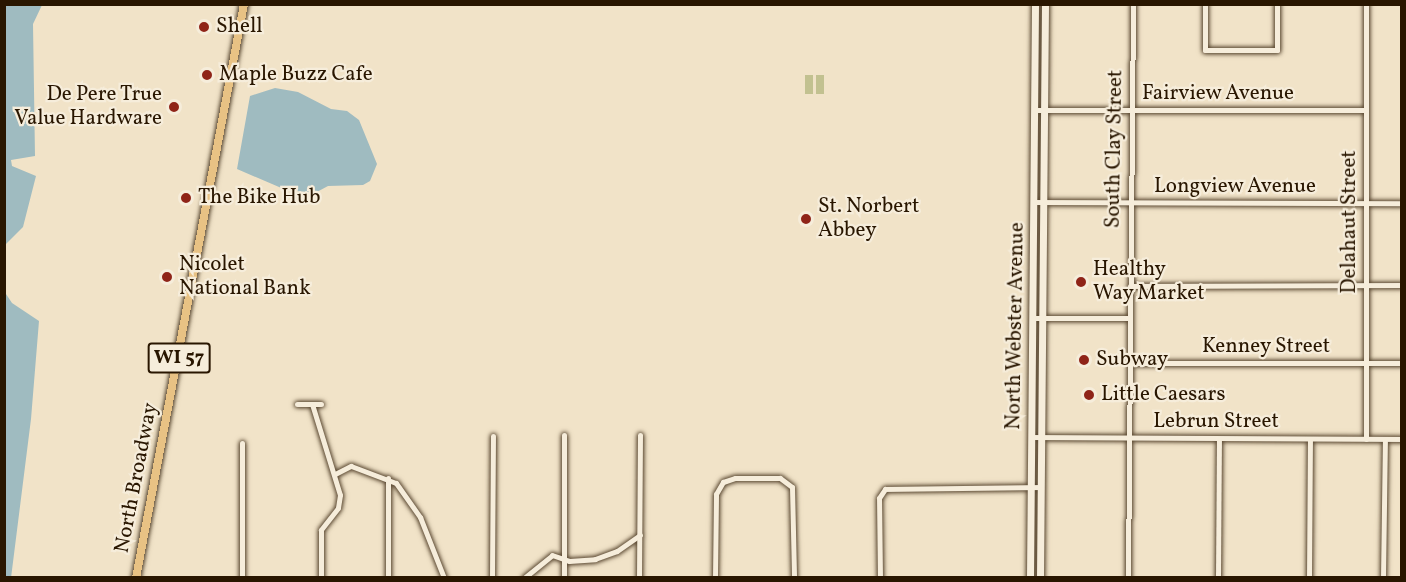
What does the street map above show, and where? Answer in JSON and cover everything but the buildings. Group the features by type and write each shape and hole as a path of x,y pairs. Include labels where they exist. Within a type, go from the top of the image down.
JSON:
{"main road":[{"name":"North Broadway","path":"136,578 244,4"},
{"name":"North Webster Avenue","path":"1030,578 1035,4"},
{"name":"North Webster Avenue","path":"1040,578 1045,4"}],"street":[{"name":"South Clay Street","path":"1128,578 1133,4"},
{"path":"1205,4 1205,50 1277,50 1277,4"},
{"name":"Delahaut Street","path":"1366,4 1366,439"},
{"name":"Fairview Avenue","path":"1034,110 1366,110"},
{"name":"Longview Avenue","path":"1033,202 1401,203"},
{"path":"1130,286 1401,285"},
{"path":"1032,318 1130,318"},
{"name":"Kenney Street","path":"1130,363 1401,363"},
{"path":"297,404 321,404"},
{"path":"312,404 325,458 335,474 339,504 321,530 321,578"},
{"path":"564,435 564,578"},
{"path":"639,578 640,435"},
{"path":"492,578 493,436"},
{"name":"Lebrun Street","path":"1031,438 1401,439"},
{"path":"1218,578 1219,439"},
{"path":"1309,578 1310,439"},
{"path":"1383,578 1385,439"},
{"path":"242,443 242,578"},
{"path":"335,474 351,465 388,478 403,489 420,517 444,578"},
{"path":"388,478 388,578"},
{"path":"715,578 716,494 719,486 732,478 775,478 788,482 795,494 794,578"},
{"path":"880,578 879,498 888,488 1040,487"},
{"path":"524,578 552,555 595,560 617,551 640,535"}],"shaded area":[{"path":"805,75 813,75 813,94 805,94"},
{"path":"816,75 824,75 824,94 816,94"}],"water":[{"path":"5,4 42,5 33,24 35,156 11,160 12,166 36,176 23,227 5,245"},
{"path":"275,88 298,92 331,109 347,111 359,120 377,164 370,181 363,185 328,186 315,193 286,190 237,169 250,96"},
{"path":"4,291 12,303 39,321 31,419 11,578 4,577"}],"place":[{"name":"Shell","path":"204,27"},
{"name":"Maple Buzz Cafe","path":"207,75"},
{"name":"De Pere True Value Hardware","path":"174,107"},
{"name":"The Bike Hub","path":"186,198"},
{"name":"St. Norbert Abbey","path":"806,219"},
{"name":"Nicolet National Bank","path":"167,277"},
{"name":"Healthy Way Market","path":"1081,282"},
{"name":"Subway","path":"1084,360"},
{"name":"Little Caesars","path":"1089,395"}]}
